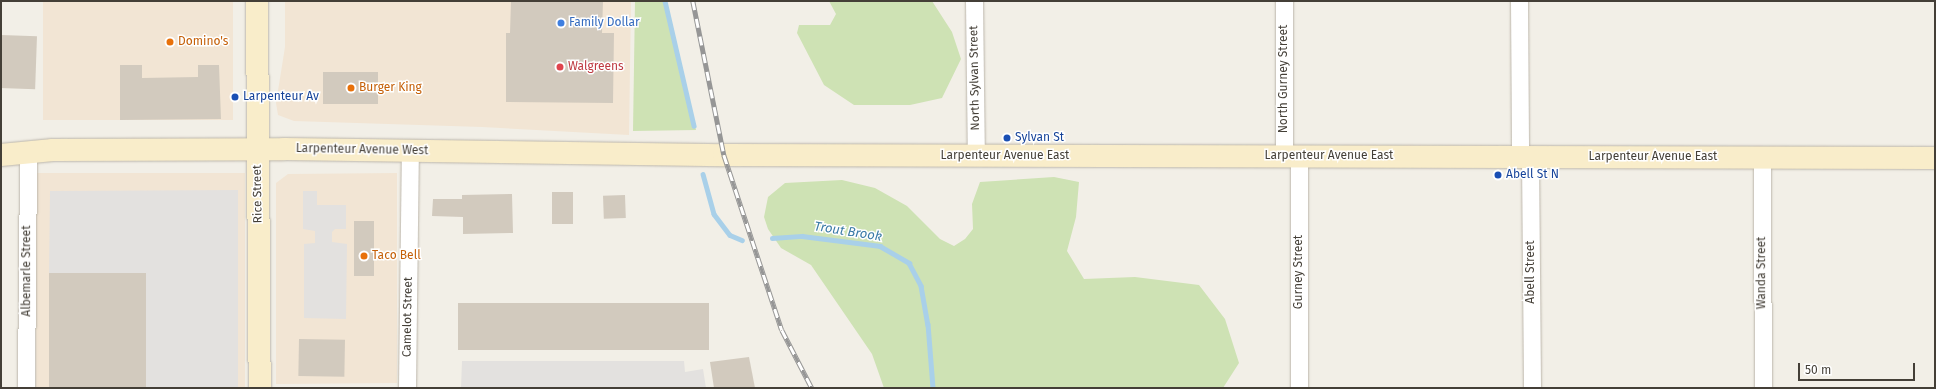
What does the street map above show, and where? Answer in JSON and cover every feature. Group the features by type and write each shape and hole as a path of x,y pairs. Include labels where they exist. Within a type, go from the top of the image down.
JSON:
{"main road":[{"name":"Rice Street","path":"257,1 260,388"},
{"name":"Larpenteur Avenue West","path":"1,155 53,150 257,149 724,155"},
{"name":"Larpenteur Avenue East","path":"724,155 1935,158"}],"street":[{"name":"North Sylvan Street","path":"974,1 976,156"},
{"name":"North Gurney Street","path":"1284,1 1291,156"},
{"name":"Abell Street","path":"1519,1 1532,388"},
{"name":"Camelot Street","path":"407,388 410,150"},
{"name":"Albemarle Street","path":"26,388 28,153"},
{"name":"Gurney Street","path":"1291,156 1299,388"},
{"name":"Wanda Street","path":"1762,158 1763,388"}],"shaded area":[{"path":"43,1 233,1 233,120 43,120"},
{"path":"285,1 631,1 629,135 482,127 294,121 278,115 276,103 285,47"},
{"path":"36,173 245,173 245,388 36,388"},
{"path":"397,173 397,383 276,384 276,183 288,174"},
{"path":"238,190 238,388 145,388 146,273 49,274 50,191"},
{"path":"303,191 317,191 317,205 346,205 346,229 335,229 332,232 332,242 347,244 346,319 304,318 304,244 315,243 315,231 303,229"},
{"path":"462,361 684,361 685,372 703,369 706,388 461,388"}],"green space":[{"path":"635,1 665,1 696,130 633,131"},
{"path":"829,1 932,1 952,32 961,59 942,98 910,105 854,105 824,85 797,33 799,25 830,25 836,14"},
{"path":"1054,177 1079,182 1076,217 1067,251 1084,279 1135,277 1199,285 1225,319 1239,363 1223,388 884,388 872,354 811,265 781,248 768,229 764,217 768,197 785,183 842,180 875,188 907,206 940,239 954,246 965,239 973,229 972,204 980,182"}],"building":[{"name":"Walgreens","path":"511,1 603,1 602,33 614,33 613,103 506,102 506,33 510,33"},
{"path":"1,35 37,36 35,89 1,88"},
{"path":"120,65 142,65 142,78 198,77 198,65 219,65 221,119 120,120"},
{"name":"Burger King","path":"323,72 378,72 378,104 323,104"},
{"path":"552,192 573,192 573,224 552,224"},
{"path":"512,194 513,233 463,234 463,217 432,216 433,199 462,199 462,195"},
{"path":"625,195 626,218 604,219 603,196"},
{"name":"Taco Bell","path":"354,221 374,221 374,276 354,276"},
{"path":"49,273 146,273 146,388 49,388"},
{"path":"458,303 709,303 709,350 458,350"},
{"path":"299,339 345,340 344,377 298,376"},
{"path":"749,357 755,388 714,388 710,362"}],"waterway":[{"name":"Trout Brook","path":"665,1 694,126"},
{"name":"Trout Brook","path":"703,174 714,214 730,235 742,240"},
{"name":"Trout Brook","path":"772,238 802,236 880,246 909,263 921,286 928,324 933,388"}],"railway":[{"path":"693,1 724,155 782,330 812,388"}],"place":[{"name":"Family Dollar","path":"561,23"},
{"name":"Domino's","path":"170,42"},
{"name":"Walgreens","path":"560,67"},
{"name":"Burger King","path":"351,88"},
{"name":"Larpenteur Av","path":"235,97"},
{"name":"Sylvan St","path":"1007,138"},
{"name":"Abell St N","path":"1498,175"},
{"name":"Taco Bell","path":"364,256"}]}
